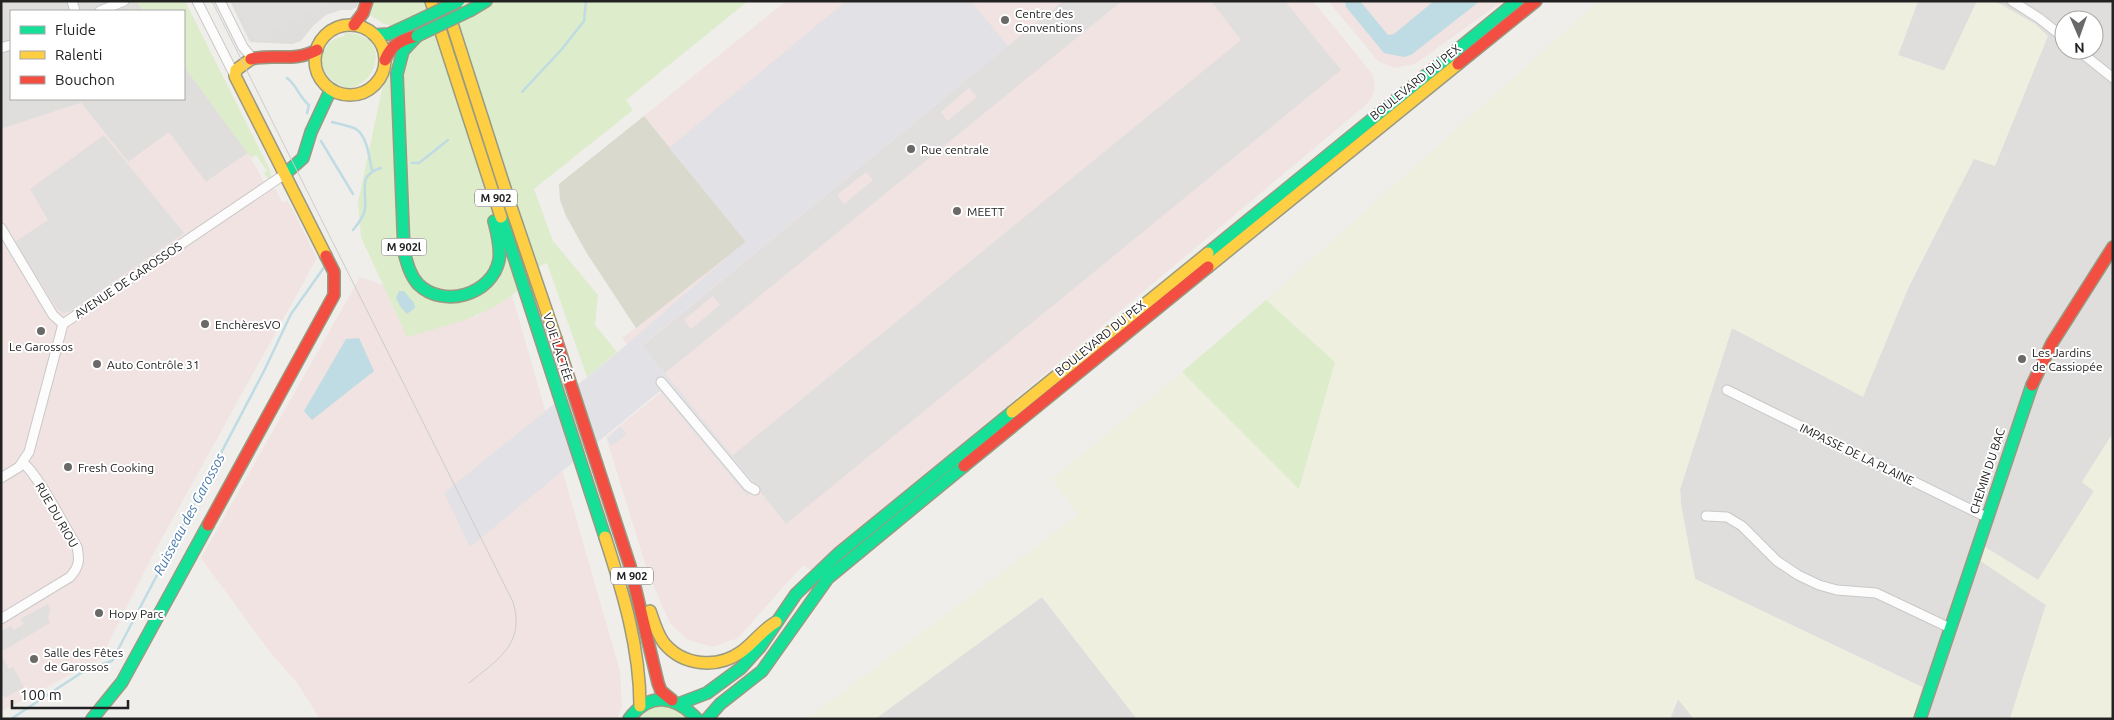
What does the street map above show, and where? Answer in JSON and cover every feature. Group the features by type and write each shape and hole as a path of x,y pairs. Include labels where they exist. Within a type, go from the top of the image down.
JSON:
{"main road":[{"path":"354,25 363,13 367,1"},
{"name":"VOIE LACTÉE","path":"430,1 493,188 602,525 624,600 641,681 640,706"},
{"name":"VOIE LACTÉE","path":"444,1 630,566 658,683 661,691 690,710 697,719"},
{"path":"459,1 389,34 374,35 354,25 336,28 327,34 317,50 315,61 317,72 324,84 331,90 349,95 360,94 370,89 378,81 388,50 395,44 407,38 417,36 486,1"},
{"name":"BOULEVARD DU PEX","path":"640,706 660,699 676,702 708,693 730,677 760,647 796,594 838,554 1517,1"},
{"name":"BOULEVARD DU PEX","path":"707,719 720,704 762,671 816,593 828,578 845,563 1536,1"},
{"path":"374,35 384,51 385,60"},
{"name":"M 902l","path":"417,36 403,52 399,62 397,102 405,262 410,273 424,289 445,297 456,297 474,292 490,278 498,261 498,238 488,194 493,188"},
{"path":"92,719 122,682 334,295 334,272 235,76 236,70 252,58 296,58 306,56 317,50"},
{"path":"285,174 303,158 304,150 331,90"},
{"name":"CHEMIN DU BAC","path":"1920,719 2034,378 2052,343 2113,247"},
{"path":"612,511 632,557 658,632 667,646 682,658 696,663 712,664 731,659 746,648 763,628 776,622"},
{"path":"629,719 640,706"}],"street":[{"path":"102,10 124,1"},
{"path":"197,1 235,76"},
{"path":"220,1 243,47 252,58"},
{"path":"2012,1 2054,30"},
{"path":"2090,60 2113,78"},
{"name":"AVENUE DE GAROSSOS","path":"23,463 29,452 63,324 285,174"},
{"path":"1,228 53,315 63,324"},
{"path":"661,382 748,486 755,490"},
{"name":"IMPASSE DE LA PLAINE","path":"1727,390 1986,517"},
{"path":"1,478 23,463"},
{"name":"RUE DU RIOU","path":"1,619 70,577 77,569 80,558 77,548 44,492 30,469 23,463"},
{"path":"1706,516 1727,517 1742,526 1777,561 1798,576 1837,590 1876,593 1950,628"}],"shaded area":[{"path":"1,1 137,1 143,10 10,10 10,100 185,100 185,67 248,153 206,182 128,162 81,103 1,129"},
{"path":"230,1 358,1 357,7 351,10 341,10 326,15 313,26 301,41 292,44 250,42"},
{"path":"235,1 331,1 254,41"},
{"path":"786,1 1313,1 1373,75 1375,86 1372,97 1367,104 811,570 803,565 738,638 713,647 688,640 670,623 648,573 606,437 664,390 622,338 745,242 644,116"},
{"path":"846,1 971,1 1008,46 642,345 758,487 747,496 660,391 470,547 444,493 618,352 746,241 669,148"},
{"name":"Rue centrale","path":"1063,1 1122,1 665,373 642,346","holes":["969,88 977,97 947,121 941,112","866,172 873,180 844,204 837,195","713,296 720,305 691,329 684,320"]},
{"path":"1211,1 1285,1 1341,70 786,524 732,456 1241,40"},
{"path":"1328,1 1503,1 1415,64 1395,68 1379,62"},
{"path":"1918,1 1977,1 1945,71 1898,55"},
{"path":"1994,1 2113,1 2113,433 2082,482 2094,491 2038,580 1985,547 1981,561 2046,605 2010,719 1913,719 1922,687 1695,579 1681,505 1680,489 1732,328 1863,396 1909,286 1974,158 1995,165 2035,24"},
{"path":"81,103 128,162 169,132 206,182 248,153 264,182 276,190 282,202 287,201 290,204 317,258 156,549 101,658 1,712 1,129"},
{"path":"644,116 746,242 636,328 586,252 566,216 560,200 559,184"},
{"path":"104,135 184,233 71,311 64,313 58,310 15,242 48,220 30,189"},
{"path":"360,277 475,317 512,295 620,671 622,706 617,719 320,719 297,683 270,652 201,558"},
{"path":"620,426 627,434 612,446 607,439"},
{"path":"1042,597 1137,719 875,719"},
{"path":"48,604 50,608 48,618 50,623 1,652 1,631 11,626 14,630 24,624 20,619"},
{"path":"1,654 9,669 13,667 24,687 5,698 1,692"},
{"path":"1678,699 1694,719 1670,719"}],"green space":[{"path":"142,1 185,1 270,170 271,177 268,179 264,173 267,171 256,155 251,158 185,67 185,10 143,10 138,3"},
{"path":"374,1 748,1 626,100 633,110 534,189 553,241 598,295 595,325 617,352 587,377 547,263 536,269 511,296 487,311 407,337 361,237 358,202 383,85 393,56 399,47 389,25 370,15"},
{"path":"1599,1 1918,1 1898,55 1944,71 1977,1 1994,1 2035,24 2048,36 1995,166 1974,159 1909,286 1863,397 1732,328 1680,489 1681,505 1695,579 1922,687 1913,719 1694,719 1678,699 1670,719 1137,719 1042,597 875,719 807,719 1078,515 1052,479 1182,372 1300,489 1335,362 1266,300"},
{"path":"345,33 363,37 373,46 376,58 373,70 365,81 354,87 341,86 328,76 322,63 322,57 327,45 337,38 344,36"},
{"path":"1266,300 1335,362 1299,489 1182,372"},
{"path":"2113,433 2113,719 2010,719 2046,605 1981,561 1985,547 2038,580 2094,491 2082,482"},
{"path":"656,704 679,708 689,719 637,719 646,709"}],"water":[{"path":"1360,1 1388,35 1394,34 1434,1 1480,1 1411,55 1404,57 1384,53 1346,7 1345,2"},
{"path":"399,291 404,291 414,303 415,308 407,314 396,298"},
{"path":"359,338 374,371 312,420 304,411 346,339"}],"waterway":[{"name":"Ruisseau des Garossos","path":"522,92 562,49 584,21 586,1"},
{"path":"287,78 309,105 307,113"},
{"path":"332,122 356,129 360,133 366,143 372,170"},
{"name":"Ruisseau des Garossos","path":"412,163 419,163 448,140"},
{"path":"321,141 353,194"},
{"name":"Ruisseau des Garossos","path":"353,230 364,212 366,179 374,171 381,168"},
{"name":"Ruisseau des Garossos","path":"11,719 87,669 112,661 264,371 291,314 325,266"}],"tram line":[{"path":"212,1 513,602 516,629 512,640 499,658 469,683"}],"traffic: fast":[{"path":"415,22 459,1"},
{"path":"471,10 486,1"},
{"path":"1208,253 1517,1"},
{"path":"417,36 471,10"},
{"path":"374,35 389,34 415,22"},
{"path":"417,36 403,51 397,74 404,252 411,273 418,284 428,292 440,296 453,297 477,290 487,282 495,272 499,260 499,245 494,221"},
{"path":"285,174 303,158 311,132 331,89"},
{"path":"501,217 605,537"},
{"path":"1920,719 2032,385"},
{"path":"681,703 707,693 741,668 760,647 796,594 838,554 1012,412"},
{"path":"707,719 720,704 762,671 828,578 964,466"},
{"path":"92,719 122,682 208,525"},
{"path":"629,719 645,704 662,700 680,705 697,719"}],"traffic: slow":[{"path":"431,1 501,217"},
{"path":"446,5 556,339"},
{"path":"350,25 369,31 379,41 385,60 379,79 369,89 350,95 331,89 321,79 315,60 321,41 331,31 350,25"},
{"path":"251,59 236,70 235,76 326,256"},
{"path":"1208,267 1458,64"},
{"path":"1012,412 1208,253"},
{"path":"605,537 624,599 634,642 640,706"},
{"path":"650,611 664,643 672,651 690,660 711,663 722,661 741,652 776,622"}],"traffic: jam":[{"path":"354,25 363,13 367,1"},
{"path":"1458,64 1536,1"},
{"path":"385,60 390,50 407,39 417,36"},
{"path":"251,59 259,57 300,56 317,50"},
{"path":"2032,385 2052,343 2113,247"},
{"path":"208,525 334,295 334,272 326,256"},
{"path":"964,466 1208,267"},
{"path":"556,339 630,566 658,683 661,691 672,700"}],"place":[{"name":"Centre des Conventions","path":"1005,20"},
{"name":"Rue centrale","path":"911,149"},
{"name":"MEETT","path":"957,211"},
{"name":"EnchèresVO","path":"205,324"},
{"name":"Le Garossos","path":"41,331"},
{"name":"Les Jardins de Cassiopée","path":"2022,359"},
{"name":"Auto Contrôle 31","path":"97,364"},
{"name":"Fresh Cooking","path":"68,467"},
{"name":"Hopy Parc","path":"99,613"},
{"name":"Salle des Fêtes de Garossos","path":"34,659"}]}
